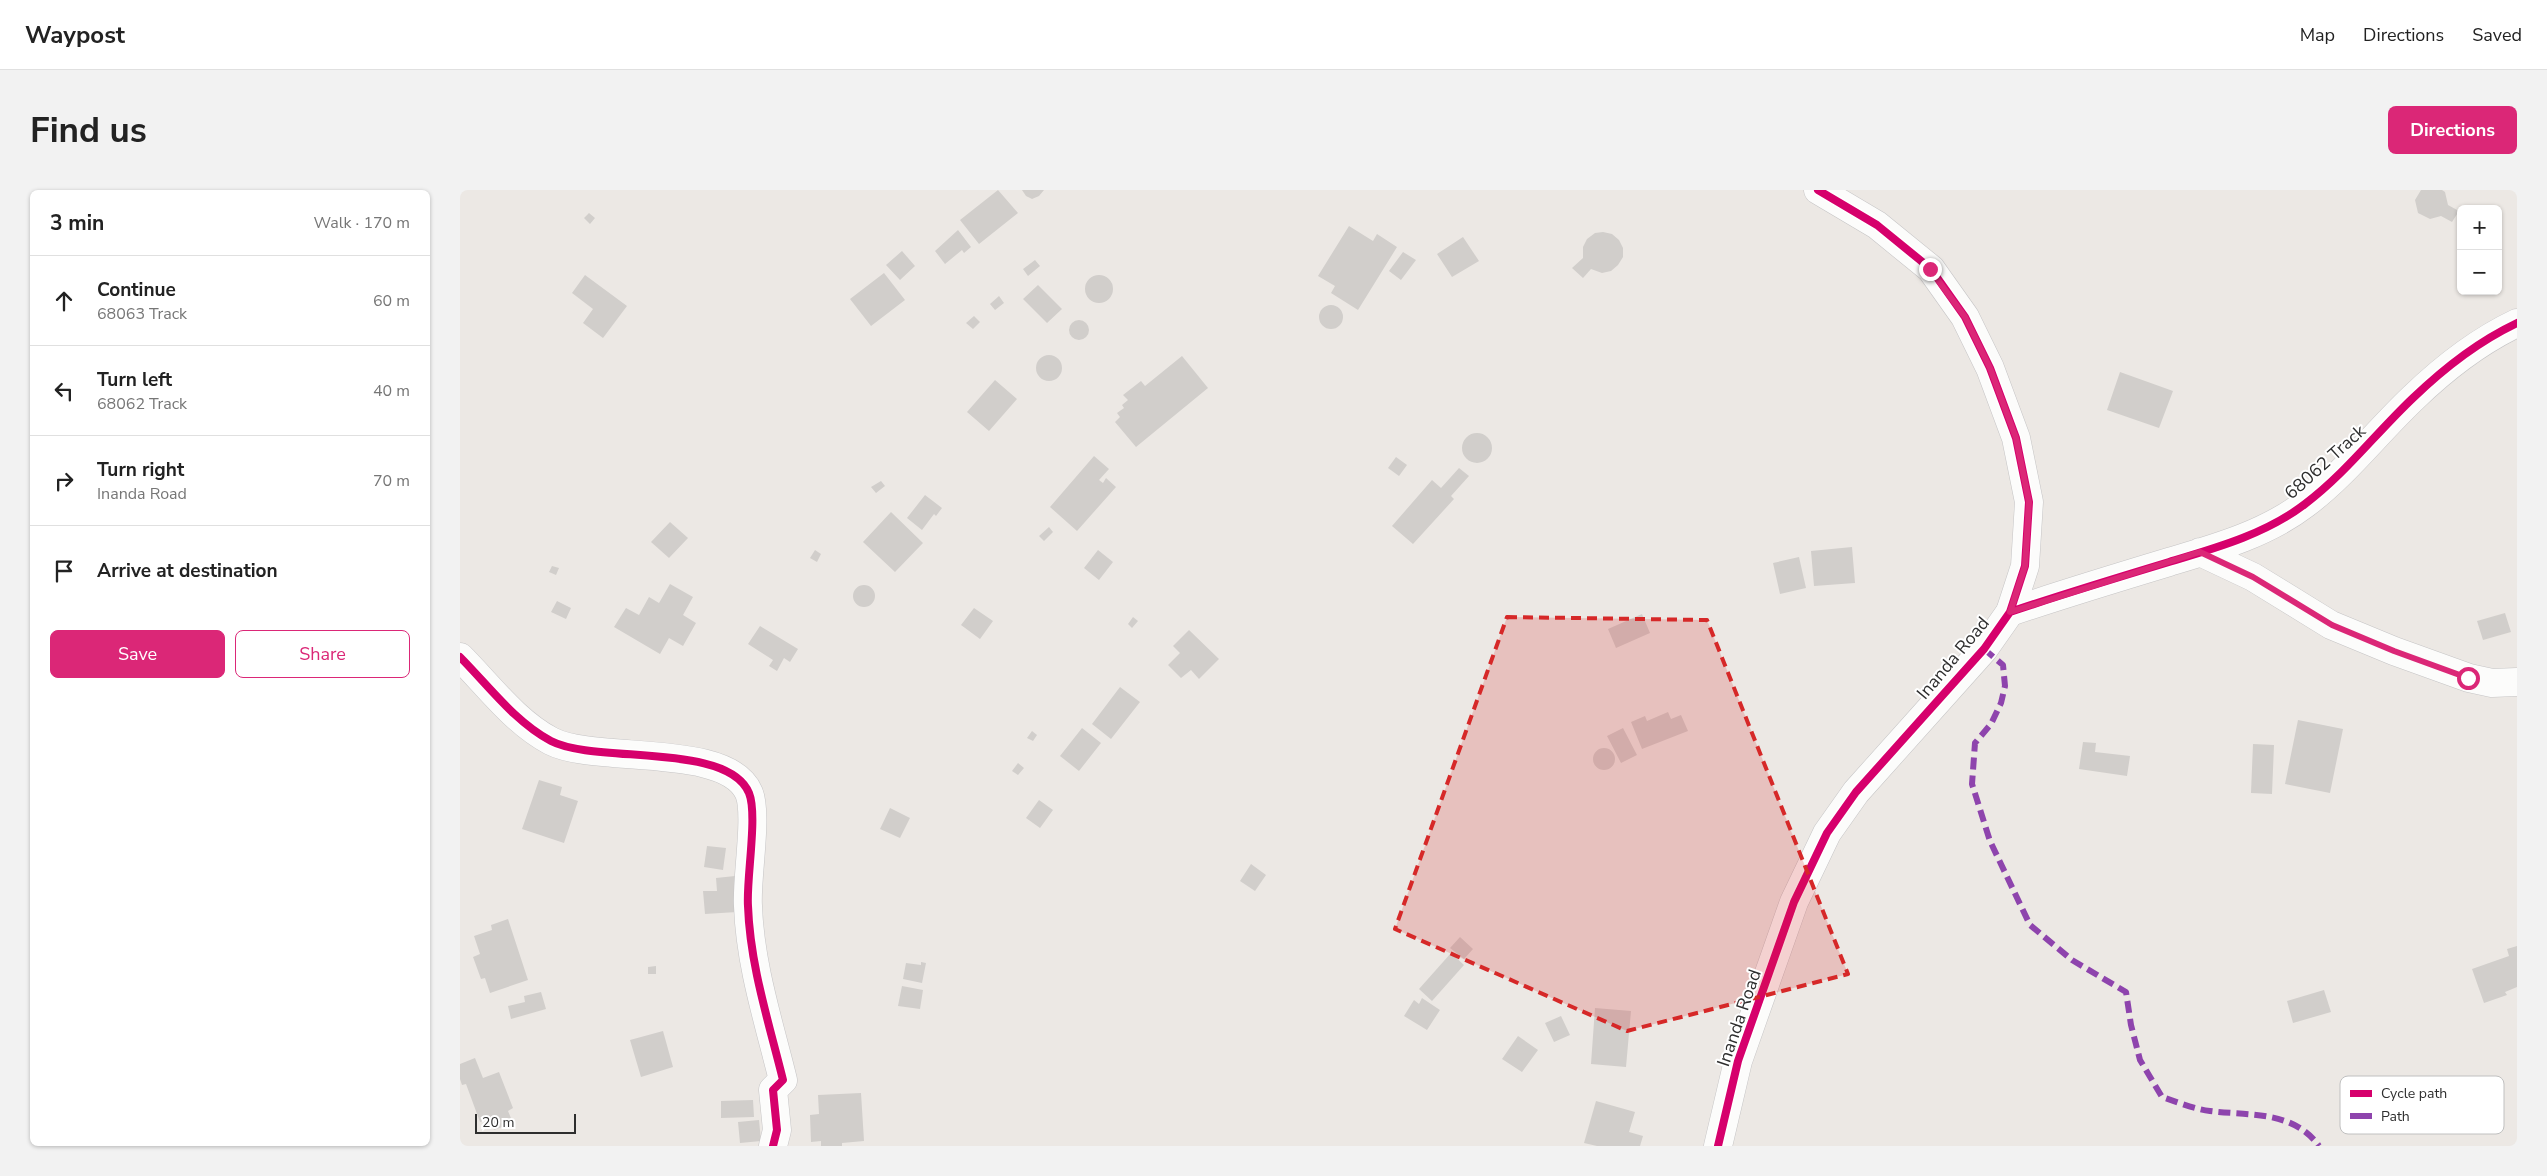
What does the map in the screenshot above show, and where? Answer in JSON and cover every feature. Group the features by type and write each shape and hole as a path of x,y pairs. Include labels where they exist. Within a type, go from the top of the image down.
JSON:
{"street":[{"name":"Inanda Road","path":"1718,1146 1738,1061 1794,902 1827,833 1856,792 1984,649 2010,612 2025,566 2029,502 2016,438 1990,368 1965,317 1930,269 1877,225 1818,190"},
{"name":"68062 Track","path":"2010,612 2200,552 2272,526 2304,505 2341,473 2419,392 2474,348 2517,323"},
{"path":"2200,552 2253,577 2332,625 2394,651 2468,678 2492,683 2517,682"},
{"path":"460,657 511,710 551,741 591,752 632,753 690,760 734,776 748,790 752,808 748,906 752,942 761,995 783,1080 773,1090 777,1130 773,1146"}],"highlighted area":[{"path":"1507,617 1707,620 1848,974 1627,1031 1395,929"}],"building":[{"path":"998,190 1018,213 979,244 960,220"},
{"path":"1022,190 1044,190 1039,196 1032,199 1026,196"},
{"path":"2421,190 2442,190 2445,192 2448,205 2457,210 2457,214 2452,222 2441,216 2430,219 2418,213 2415,200"},
{"path":"589,213 595,218 590,224 584,218"},
{"path":"1349,226 1373,241 1377,234 1397,247 1358,310 1331,293 1335,286 1318,276"},
{"path":"958,230 971,247 964,253 962,250 945,264 935,251"},
{"path":"1595,233 1612,234 1619,240 1623,248 1623,257 1611,271 1602,273 1591,269 1583,278 1572,268 1583,258 1583,247 1587,239"},
{"path":"1463,237 1479,261 1452,277 1437,254"},
{"path":"902,251 915,266 900,280 886,265"},
{"path":"1403,252 1416,260 1401,280 1389,271"},
{"path":"1035,260 1040,266 1028,276 1023,269"},
{"path":"884,273 905,300 871,326 850,299"},
{"path":"585,275 627,306 603,338 583,323 593,309 572,293"},
{"path":"1099,275 1109,279 1113,289 1109,299 1099,303 1089,299 1085,289 1089,279"},
{"path":"1038,285 1062,309 1047,323 1023,299"},
{"path":"999,296 1004,303 995,310 990,304"},
{"path":"1331,305 1336,306 1342,312 1342,322 1336,328 1331,329 1326,328 1320,322 1319,317 1320,312 1326,306"},
{"path":"974,316 980,322 973,329 966,323"},
{"path":"1079,320 1086,323 1089,330 1086,337 1079,340 1072,337 1069,330 1072,323"},
{"path":"1049,355 1058,359 1062,368 1058,377 1049,381 1040,377 1036,368 1040,359"},
{"path":"1182,356 1208,388 1136,447 1115,422 1120,417 1117,413 1124,408 1122,405 1128,400 1123,395 1141,381 1145,386"},
{"path":"2120,372 2173,391 2159,428 2107,410"},
{"path":"995,380 1017,399 989,431 967,412"},
{"path":"1477,433 1488,437 1492,448 1488,459 1477,463 1466,459 1462,448 1466,437"},
{"path":"1094,456 1109,469 1099,480 1103,483 1106,478 1116,487 1077,531 1050,507"},
{"path":"1396,457 1407,465 1399,476 1388,468"},
{"path":"1459,468 1469,476 1451,496 1454,499 1413,544 1392,526 1432,480 1441,488"},
{"path":"881,481 885,486 876,493 871,487"},
{"path":"925,495 942,508 936,516 934,514 922,530 907,518"},
{"path":"891,512 923,543 895,572 863,542"},
{"path":"670,522 688,538 669,558 651,542"},
{"path":"1049,527 1053,532 1044,541 1039,536"},
{"path":"1852,547 1855,583 1814,586 1811,551"},
{"path":"815,550 821,554 817,562 810,558"},
{"path":"1098,550 1113,562 1099,580 1084,568"},
{"path":"1799,557 1806,588 1780,594 1773,563"},
{"path":"552,566 559,568 556,575 549,572"},
{"path":"670,584 693,597 683,615 696,623 683,646 669,638 660,654 614,627 626,608 639,615 649,597 659,603"},
{"path":"864,585 872,588 875,596 872,604 864,607 856,604 853,596 856,588"},
{"path":"557,601 571,608 566,619 551,612"},
{"path":"974,608 993,621 980,639 961,625"},
{"path":"2505,613 2511,632 2483,640 2477,621"},
{"path":"1642,614 1650,633 1616,648 1608,629"},
{"path":"1133,617 1138,621 1132,628 1128,624"},
{"path":"760,626 798,649 790,662 784,658 777,671 769,666 773,660 748,644"},
{"path":"1189,630 1219,659 1199,679 1191,670 1181,678 1168,665 1180,653 1173,646"},
{"path":"1120,687 1140,702 1111,739 1092,724"},
{"path":"1668,712 1671,719 1681,715 1688,731 1642,749 1631,722 1645,716 1647,721"},
{"path":"2298,720 2343,729 2330,793 2285,784"},
{"path":"1082,728 1101,743 1079,771 1060,756"},
{"path":"1623,728 1637,755 1621,763 1607,736"},
{"path":"1032,731 1037,735 1033,741 1027,738"},
{"path":"2083,742 2096,743 2095,752 2130,756 2127,776 2079,769"},
{"path":"2253,744 2274,745 2272,794 2251,793"},
{"path":"1604,748 1612,751 1615,759 1612,767 1604,770 1596,767 1593,759 1596,751"},
{"path":"1018,763 1024,768 1018,775 1012,771"},
{"path":"539,780 562,787 560,795 578,801 564,843 522,829"},
{"path":"1039,800 1053,810 1040,828 1026,818"},
{"path":"890,808 910,818 900,838 880,829"},
{"path":"707,846 726,848 723,870 704,867"},
{"path":"1251,864 1266,875 1255,891 1240,881"},
{"path":"735,876 737,912 705,914 703,891 717,891 716,878"},
{"path":"508,919 528,980 490,993 485,978 481,979 473,957 480,954 474,936 492,930 491,925"},
{"path":"1460,937 1473,949 1464,959 1450,948"},
{"path":"2517,946 2517,987 2505,992 2507,995 2484,1003 2472,969 2509,956 2507,949"},
{"path":"1451,953 1464,965 1432,1001 1419,989"},
{"path":"921,962 926,963 922,983 903,979 906,963 921,965"},
{"path":"656,966 656,974 648,974 648,967"},
{"path":"902,986 923,990 920,1009 898,1006"},
{"path":"2324,990 2331,1012 2293,1023 2287,1001"},
{"path":"541,992 546,1009 511,1019 508,1006 525,1002 524,996"},
{"path":"1422,998 1440,1010 1427,1030 1404,1016 1414,1000 1419,1004"},
{"path":"1595,1008 1631,1011 1626,1067 1591,1064"},
{"path":"1561,1016 1570,1035 1554,1042 1545,1023"},
{"path":"663,1031 673,1067 641,1077 630,1040"},
{"path":"1518,1036 1538,1050 1522,1072 1502,1059"},
{"path":"475,1058 483,1078 499,1072 513,1108 508,1111 513,1123 494,1130 489,1119 480,1122 466,1084 462,1085 460,1079 460,1064"},
{"path":"861,1093 864,1141 842,1143 842,1146 821,1146 821,1141 811,1142 810,1115 819,1114 818,1095"},
{"path":"753,1100 754,1117 721,1118 721,1101"},
{"path":"1596,1101 1635,1112 1629,1132 1643,1136 1640,1146 1597,1146 1584,1143"},
{"path":"759,1120 761,1141 740,1143 738,1122"}],"marked path":[{"path":"1984,649 2003,665 2005,686 2001,703 1991,724 1975,743 1972,784 1990,841 2030,925 2072,960 2126,992 2131,1025 2140,1060 2162,1097 2204,1110 2283,1120 2308,1134 2319,1146"}],"cycle path":[{"path":"1718,1146 1738,1061 1794,902 1827,833 1856,792 1984,649 2010,612 2025,566 2029,502 2016,438 1990,368 1965,317 1931,269 1877,225 1818,190"},
{"path":"2010,612 2240,539 2290,515 2334,480 2399,411 2425,387 2462,356 2489,338 2517,323"},
{"path":"460,657 502,702 526,724 551,741 571,748 598,752 689,760 715,767 736,777 749,793 752,832 748,906 752,950 783,1080 773,1090 777,1130 773,1146"}],"route":[{"path":"1930,269 1965,317 1990,368 2016,438 2029,502 2025,566 2010,612 2200,552 2253,577 2332,625 2394,651 2468,678"}]}
